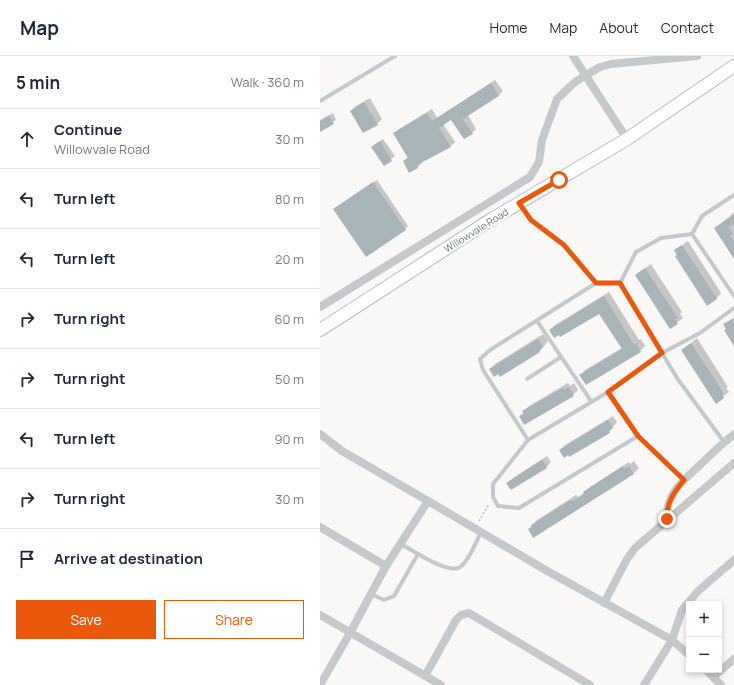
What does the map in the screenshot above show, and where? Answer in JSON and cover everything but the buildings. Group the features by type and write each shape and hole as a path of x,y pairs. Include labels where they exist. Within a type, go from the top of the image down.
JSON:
{"main road":[{"name":"Willowvale Road","path":"320,330 492,219 627,139 734,66"}],"street":[{"path":"573,56 627,139"},
{"path":"320,307 530,177 539,162 542,140 557,99 586,75 600,67 611,64 697,56"},
{"path":"667,519 669,501 676,489 734,434"},
{"path":"320,435 342,451 604,603 672,640 686,652"},
{"path":"604,603 630,554 667,519 734,463"},
{"path":"320,685 386,566 428,501"},
{"path":"320,527 386,566"},
{"path":"644,685 672,640 680,614 685,606 698,591 734,560"},
{"path":"426,676 456,620 461,615 469,613 590,685"},
{"path":"320,615 441,685"},
{"path":"713,677 734,659"},
{"path":"709,673 721,685"}],"lane":[{"path":"320,101 395,56"},
{"path":"692,234 702,216 734,195"},
{"path":"620,283 636,252 661,238 692,234"},
{"path":"692,234 734,296"},
{"path":"528,440 483,370 480,358 490,350 596,283 620,283"},
{"path":"620,283 677,378 724,442"},
{"path":"608,392 638,436 519,508 498,506 494,498 493,484 528,440 608,392 662,353 700,333 734,308"},
{"path":"537,321 591,401"},
{"path":"527,379 561,358"},
{"path":"401,544 444,568 454,569 460,567 466,561 478,530"},
{"path":"371,594 384,600 394,596 418,554"}],"path":[{"path":"519,203 531,220 564,245 596,283"},
{"path":"638,436 684,480"},
{"path":"478,530 494,498"}],"route":[{"path":"559,180 519,203 531,220 564,245 596,283 620,283 662,353 608,392 638,436 684,480 676,489 669,501 667,507 667,519"}]}
